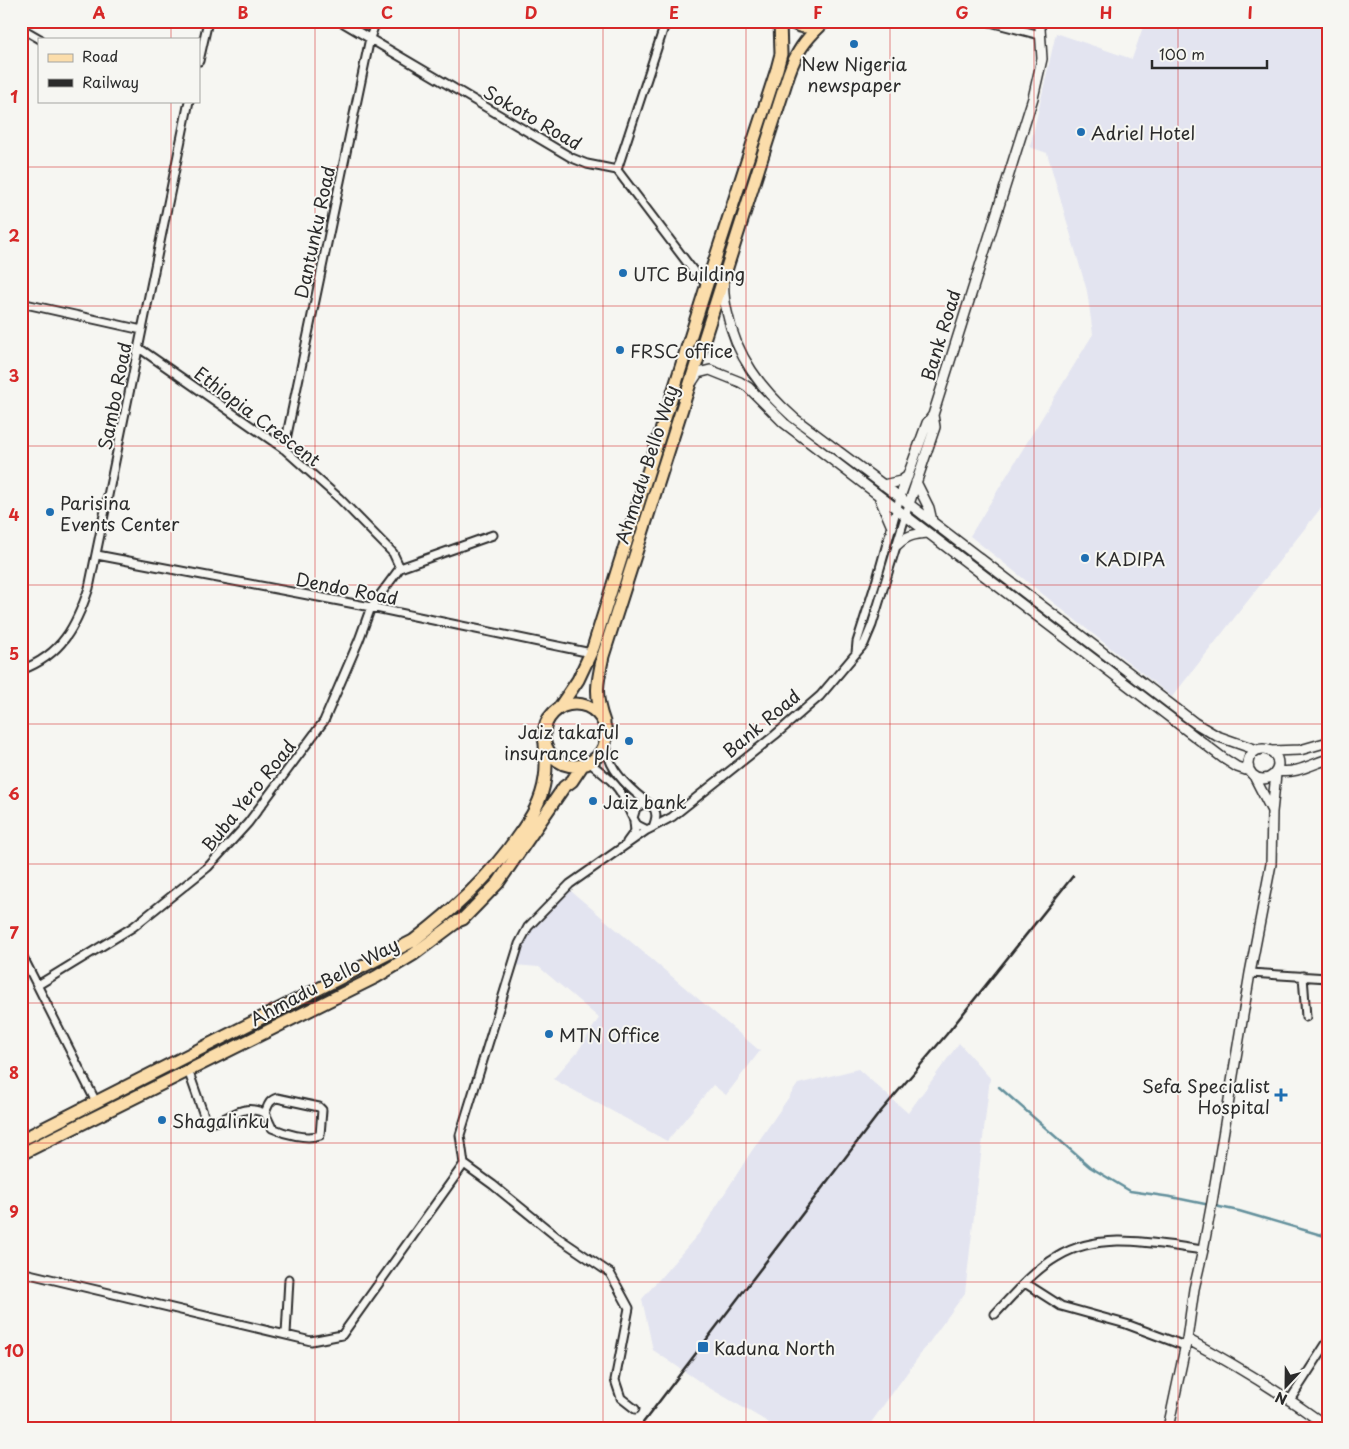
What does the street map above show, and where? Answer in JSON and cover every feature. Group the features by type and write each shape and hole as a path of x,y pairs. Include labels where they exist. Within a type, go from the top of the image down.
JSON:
{"main road":[{"name":"Ahmadu Bello Way","path":"560,708 578,680 591,653 777,69 781,54 780,21"},
{"path":"790,21 802,27 824,23"},
{"name":"Ahmadu Bello Way","path":"604,722 597,703 599,675 603,656 794,60 805,41 824,23"},
{"path":"576,704 585,705 592,709 604,722 607,735 606,742 598,756 586,764 574,766 560,762 549,751 546,744 545,727 551,716 560,708 576,704"},
{"name":"Ahmadu Bello Way","path":"21,1140 414,941 481,883 506,854 534,814 545,780 546,744"},
{"name":"Ahmadu Bello Way","path":"21,1154 376,977 414,954 463,919 498,883 564,787 572,781 586,764"}],"street":[{"path":"200,57 208,21"},
{"name":"Sokoto Road","path":"340,21 563,153 587,164 617,170"},
{"name":"Dantunku Road","path":"284,450 370,38 376,21"},
{"path":"666,21 617,170 695,273 707,284"},
{"path":"986,21 1040,35"},
{"name":"Bank Road","path":"464,1164 460,1134 519,944 528,927 562,892 591,868 680,810 775,735 820,696 864,644 872,625 905,516 935,427 933,415 1033,98 1042,59 1041,21"},
{"path":"21,28 38,38"},
{"name":"Sambo Road","path":"21,670 49,656 69,635 82,610 89,588 189,102"},
{"path":"726,270 723,293 730,328 740,352 750,370 778,404 794,418 1195,723 1217,736 1257,750 1300,750 1328,742"},
{"path":"21,303 142,330"},
{"name":"Ethiopia Crescent","path":"139,348 284,450 339,498 393,554 400,568"},
{"path":"688,389 698,373 710,370 740,382 784,423 1237,767 1266,780 1276,772 1294,771 1328,760"},
{"path":"900,498 928,423 933,415"},
{"path":"883,484 901,482 908,475"},
{"path":"916,482 929,508 932,522"},
{"path":"879,496 892,527"},
{"name":"Bank Road","path":"856,654 857,642 878,579 900,498"},
{"path":"897,545 904,538 914,534 928,533"},
{"path":"370,607 400,568 493,535"},
{"name":"Dendo Road","path":"97,555 370,607 591,653"},
{"name":"Buba Yero Road","path":"38,985 132,927 148,915 208,867 248,823 324,721 359,640 370,607"},
{"path":"606,742 609,758 613,766 637,795 659,814 680,810"},
{"path":"1257,750 1249,757 1248,762 1252,774 1272,812"},
{"path":"1168,1428 1203,1250 1250,973 1271,864 1272,812 1278,759 1271,751"},
{"path":"586,764 615,785 624,798 627,808 634,820 637,826 650,828 656,817 653,808 643,804 634,810 634,820 635,831 626,844"},
{"path":"21,953 96,1102"},
{"path":"1250,973 1328,978"},
{"path":"1304,976 1306,1017"},
{"path":"188,1070 206,1121 213,1122 244,1110 252,1109 266,1113"},
{"path":"277,1098 319,1108 323,1113 320,1135 313,1137 279,1131 272,1128 266,1113 272,1099 277,1098"},
{"path":"21,1272 311,1341 342,1335 464,1164 557,1237 610,1273 629,1308 614,1380 621,1398 635,1409"},
{"path":"995,1314 1025,1283 1058,1256 1085,1245 1112,1241 1141,1242 1203,1250"},
{"path":"286,1334 289,1279"},
{"path":"1025,1283 1061,1306 1126,1324 1220,1356 1290,1400 1328,1427"},
{"path":"1290,1400 1328,1341"}],"shaded area":[{"path":"1145,21 1328,21 1328,499 1172,697 970,536 1093,334 1087,291 1047,153 1030,147 1056,33 1132,59"},
{"path":"565,886 760,1051 726,1095 713,1085 667,1141 553,1079 578,1051 599,1018 539,967 514,965 526,930"},
{"path":"959,1043 990,1078 965,1293 867,1428 778,1428 706,1386 653,1350 642,1299 700,1232 751,1152 798,1084 858,1069 908,1113"}],"waterway":[{"path":"999,1087 1090,1167 1130,1191 1239,1211 1328,1237"}],"railway":[{"path":"639,1428 877,1116 946,1035 1073,876"}],"place":[{"name":"New Nigeria newspaper","path":"854,44"},
{"name":"Adriel Hotel","path":"1081,132"},
{"name":"UTC Building","path":"623,273"},
{"name":"FRSC office","path":"620,350"},
{"name":"Parisina Events Center","path":"50,512"},
{"name":"KADIPA","path":"1085,558"},
{"name":"Jaiz takaful insurance plc","path":"629,741"},
{"name":"Jaiz bank","path":"593,801"},
{"name":"MTN Office","path":"549,1034"},
{"name":"Sefa Specialist Hospital","path":"1281,1095"},
{"name":"Shagalinku","path":"162,1120"},
{"name":"Kaduna North","path":"703,1347"}]}
